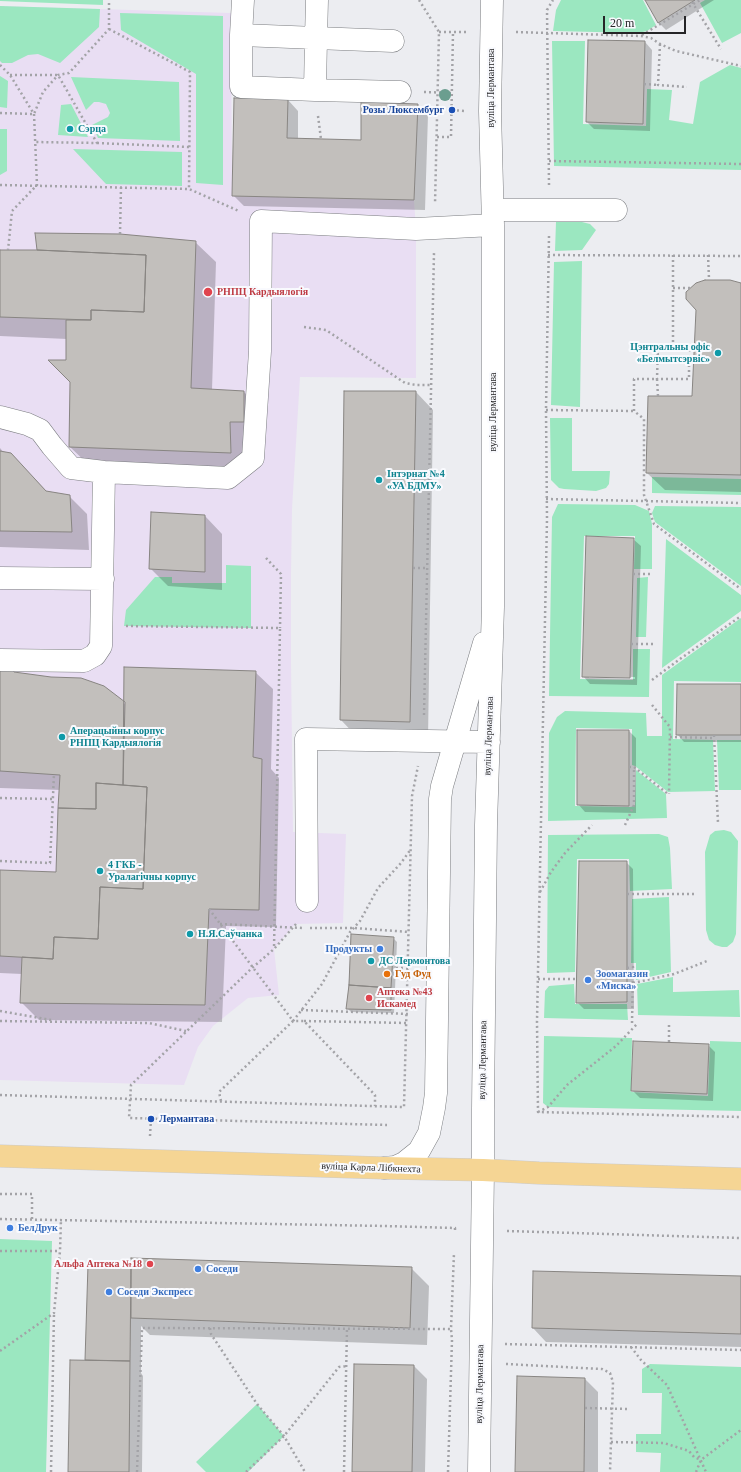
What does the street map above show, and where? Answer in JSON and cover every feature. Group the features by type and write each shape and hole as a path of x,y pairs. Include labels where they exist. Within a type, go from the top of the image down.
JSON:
{"main road":[{"name":"вуліца Карла Лібкнехта","path":"0,1156 741,1179"}],"street":[{"path":"243,0 241,87 400,92"},
{"path":"315,90 317,0"},
{"name":"вуліца Лермантава","path":"478,1472 483,1170 486,825 493,607 493,218 490,111 492,0"},
{"path":"241,35 393,41"},
{"path":"0,417 27,424 40,430 71,468 104,472 228,478 253,458 260,351 261,221 435,228 549,210 616,210"},
{"path":"0,660 84,661 95,655 101,646 104,472"},
{"path":"0,578 103,579"},
{"path":"384,1168 404,1163 419,1151 429,1133 434,1108 436,1093 440,799 493,607"},
{"path":"307,901 306,739 489,742"}],"path":[{"path":"10,75 58,75 69,73 109,29 109,0"},
{"path":"0,1095 404,1107 412,796 424,742 439,32 419,0"},
{"path":"538,1112 538,979 549,210 547,10 553,0"},
{"path":"641,36 700,0"},
{"path":"693,3 721,49"},
{"path":"109,29 190,72 189,189"},
{"path":"437,137 451,137 453,32"},
{"path":"548,34 641,36 651,38 676,51 705,59 730,62 741,66"},
{"path":"658,85 660,44"},
{"path":"0,65 10,75 34,114"},
{"path":"8,250 12,211 37,185 34,114 43,92 58,75"},
{"path":"58,75 97,143"},
{"path":"644,84 687,87"},
{"path":"0,113 34,114"},
{"path":"36,142 189,147"},
{"path":"549,161 741,164"},
{"path":"0,185 189,189 261,221"},
{"path":"120,234 121,187"},
{"path":"548,255 741,256"},
{"path":"673,255 673,346"},
{"path":"708,255 708,279"},
{"path":"673,288 690,288"},
{"path":"304,327 326,330 405,383 431,385"},
{"path":"634,410 634,380 657,379 689,379 690,346 658,346 657,379 658,396"},
{"path":"546,410 634,410 644,419 644,495 654,524 741,589"},
{"path":"546,499 741,503"},
{"path":"266,558 281,574 274,949"},
{"path":"413,568 428,568"},
{"path":"633,574 653,574"},
{"path":"652,680 741,616"},
{"path":"101,625 280,628"},
{"path":"631,644 653,644"},
{"path":"629,767 634,767 669,794 670,727 652,705"},
{"path":"670,737 714,736 718,823"},
{"path":"625,825 634,805 634,767"},
{"path":"0,861 50,863 54,774"},
{"path":"0,798 53,799"},
{"path":"540,893 551,872 565,853 592,825"},
{"path":"220,1101 219,1092 292,1021 322,984 350,932 360,921 378,888 401,863 411,849"},
{"path":"626,894 697,894"},
{"path":"209,909 292,1021"},
{"path":"220,924 354,928 409,932"},
{"path":"296,924 274,949 252,968 131,1085 129,1118 387,1125"},
{"path":"633,983 674,974 707,961"},
{"path":"396,968 412,968"},
{"path":"627,968 632,968 632,1024"},
{"path":"538,979 577,980"},
{"path":"301,1010 412,1014"},
{"path":"0,1011 58,1022"},
{"path":"0,1021 149,1023 187,1031"},
{"path":"292,1021 407,1023"},
{"path":"304,1021 375,1095 375,1106"},
{"path":"538,1112 548,1107 567,1085 616,1046 637,1024"},
{"path":"669,1025 669,1042"},
{"path":"538,1112 741,1117"},
{"path":"0,1194 32,1194 32,1220"},
{"path":"0,1219 61,1219 456,1228 455,1236"},
{"path":"51,1472 54,1313 60,1251 61,1219"},
{"path":"500,1231 741,1238"},
{"path":"0,1251 60,1251"},
{"path":"448,1472 454,1252"},
{"path":"0,1351 54,1313"},
{"path":"137,1472 142,1328 451,1329"},
{"path":"210,1328 212,1334 257,1404 284,1436 305,1472"},
{"path":"344,1472 347,1328"},
{"path":"501,1344 741,1350"},
{"path":"630,1347 667,1385 706,1472"},
{"path":"500,1364 602,1369 610,1373 613,1382 610,1472"},
{"path":"246,1472 284,1436 339,1367 347,1366"},
{"path":"585,1408 628,1409"},
{"path":"696,1472 701,1460 741,1430"},
{"path":"611,1442 664,1443 689,1451 694,1457 701,1460"}],"shaded area":[{"path":"0,6 231,13 232,196 414,200 416,229 416,378 300,377 292,509 291,574 293,832 346,834 343,923 295,924 274,949 279,995 248,998 213,1026 198,1047 184,1085 0,1080"}],"green space":[{"path":"103,0 103,5 0,1"},
{"path":"561,0 643,0 656,25 647,31 638,33 553,31 556,10"},
{"path":"705,0 741,0 741,33 722,43 700,3"},
{"path":"0,6 100,9 99,27 60,63 38,54 28,55 12,63 2,63 0,61"},
{"path":"120,13 223,16 223,185 196,183 196,74 121,30"},
{"path":"552,41 585,41 583,124 646,126 647,89 672,90 669,120 693,124 700,82 730,65 741,68 741,170 554,166"},
{"path":"0,76 8,81 7,108 0,107"},
{"path":"71,77 179,82 180,141 98,138 92,125 108,117 110,113 106,104 99,102 94,102 86,110"},
{"path":"71,104 88,137 58,135 61,105"},
{"path":"0,129 7,129 7,171 0,175"},
{"path":"73,149 182,152 182,186 106,184"},
{"path":"556,222 582,222 590,224 596,230 582,250 555,251"},
{"path":"582,261 580,407 551,405 554,262"},
{"path":"550,418 572,418 572,471 610,471 609,484 606,488 596,491 564,489 559,488 551,480"},
{"path":"652,477 741,479 741,495 652,493"},
{"path":"558,504 635,505 649,511 652,524 652,569 634,569 635,536 584,536 580,679 633,680 633,649 650,649 649,697 549,696 552,517"},
{"path":"655,506 741,507 741,586 655,522 652,513"},
{"path":"666,539 741,595 741,611 662,668"},
{"path":"226,565 251,566 251,628 124,626 126,610 155,577 172,577 172,583 226,583"},
{"path":"648,577 646,637 636,637 637,578"},
{"path":"741,618 741,682 674,681 673,739 713,740 715,791 668,792 632,765 632,729 576,728 575,806 631,807 635,805 636,770 666,794 667,818 548,821 549,733 557,717 565,711 646,713 647,736 662,736 662,675"},
{"path":"717,740 741,740 741,790 719,790"},
{"path":"724,830 731,832 738,841 736,934 733,942 727,947 715,945 709,940 706,930 705,852 710,835 715,831"},
{"path":"659,834 668,837 672,889 630,891 629,859 577,859 575,972 547,973 548,835"},
{"path":"669,897 671,972 636,980 636,963 631,963 632,899"},
{"path":"673,977 673,992 739,990 740,1017 638,1015 637,984"},
{"path":"574,984 575,1004 627,1004 628,1020 544,1018 545,991 549,986"},
{"path":"544,1036 632,1038 631,1092 708,1096 710,1041 741,1042 741,1111 548,1107 543,1103"},
{"path":"0,1239 52,1241 46,1472 0,1472"},
{"path":"650,1364 741,1367 741,1472 660,1472 661,1453 636,1452 636,1434 661,1434 662,1393 642,1393 642,1369"},
{"path":"257,1404 284,1436 248,1472 206,1472 196,1462"}],"building":[{"path":"645,0 695,0 658,23"},
{"path":"588,40 645,41 643,124 586,122"},
{"path":"234,98 288,99 287,138 361,140 361,102 418,104 414,200 232,196"},
{"path":"35,233 120,234 196,241 191,388 244,391 244,422 230,422 231,453 69,447 70,382 48,360 66,360 66,320 91,320 91,310 144,312 146,255 37,250"},
{"path":"0,250 37,250 146,255 144,312 91,310 91,320 0,317"},
{"name":"Цэнтральны офiс «Белмытсэрвіс»","path":"705,280 730,280 741,283 741,475 646,473 648,396 692,396 696,310 686,299 686,292 696,283"},
{"name":"Інтэрнат №4 «УА БДМУ»","path":"344,391 416,391 410,722 340,720"},
{"path":"0,451 11,453 46,491 70,495 72,532 0,531"},
{"path":"151,512 205,515 205,572 149,569"},
{"path":"586,536 634,538 630,678 582,677"},
{"name":"Аперацыйны корпус РНПЦ Кардыялогія","path":"0,667 12,668 14,672 51,677 81,678 104,686 125,702 123,785 96,783 96,809 58,808 60,775 0,771"},
{"path":"124,667 256,671 253,757 262,759 259,910 209,909 205,1005 20,1003 22,957 53,959 54,937 98,939 100,887 143,889 147,787 123,785"},
{"path":"677,684 741,684 741,735 676,735"},
{"path":"577,730 629,730 629,806 577,805"},
{"name":"4 ГКБ - Уралагічны корпус","path":"96,783 147,787 143,889 100,887 98,939 54,937 53,959 0,956 0,870 56,872 58,808 96,809"},
{"path":"579,861 627,861 627,1002 576,1003"},
{"name":"ДС Лермонтова","path":"351,934 394,937 391,988 349,985"},
{"name":"Аптека №43 Искамед","path":"349,985 391,988 391,1010 346,1009"},
{"path":"633,1041 709,1044 707,1094 631,1091"},
{"path":"131,1258 412,1267 410,1328 131,1318"},
{"name":"Соседи Экспресс","path":"88,1265 131,1266 130,1361 85,1360"},
{"path":"533,1271 741,1276 741,1334 532,1328"},
{"path":"70,1360 130,1361 129,1472 68,1472"},
{"path":"354,1364 414,1365 412,1472 352,1472"},
{"path":"517,1376 585,1378 584,1472 515,1472"}],"place":[{"name":"Розы Люксембург","path":"452,110"},
{"name":"Сэрца","path":"70,129"},
{"name":"РНПЦ Кардыялогія","path":"208,292"},
{"name":"Цэнтральны офiс «Белмытсэрвіс»","path":"718,353"},
{"name":"Інтэрнат №4 «УА БДМУ»","path":"379,480"},
{"name":"Аперацыйны корпус РНПЦ Кардыялогія","path":"62,737"},
{"name":"4 ГКБ - Уралагічны корпус","path":"100,871"},
{"name":"Н.Я.Саўчанка","path":"190,934"},
{"name":"Продукты","path":"380,949"},
{"name":"ДС Лермонтова","path":"371,961"},
{"name":"Гуд Фуд","path":"387,974"},
{"name":"Зоомагазин «Миска»","path":"588,980"},
{"name":"Аптека №43 Искамед","path":"369,998"},
{"name":"Лермантава","path":"151,1119"},
{"name":"БелДрук","path":"10,1228"},
{"name":"Альфа Аптека №18","path":"150,1264"},
{"name":"Соседи","path":"198,1269"},
{"name":"Соседи Экспресс","path":"109,1292"}]}
